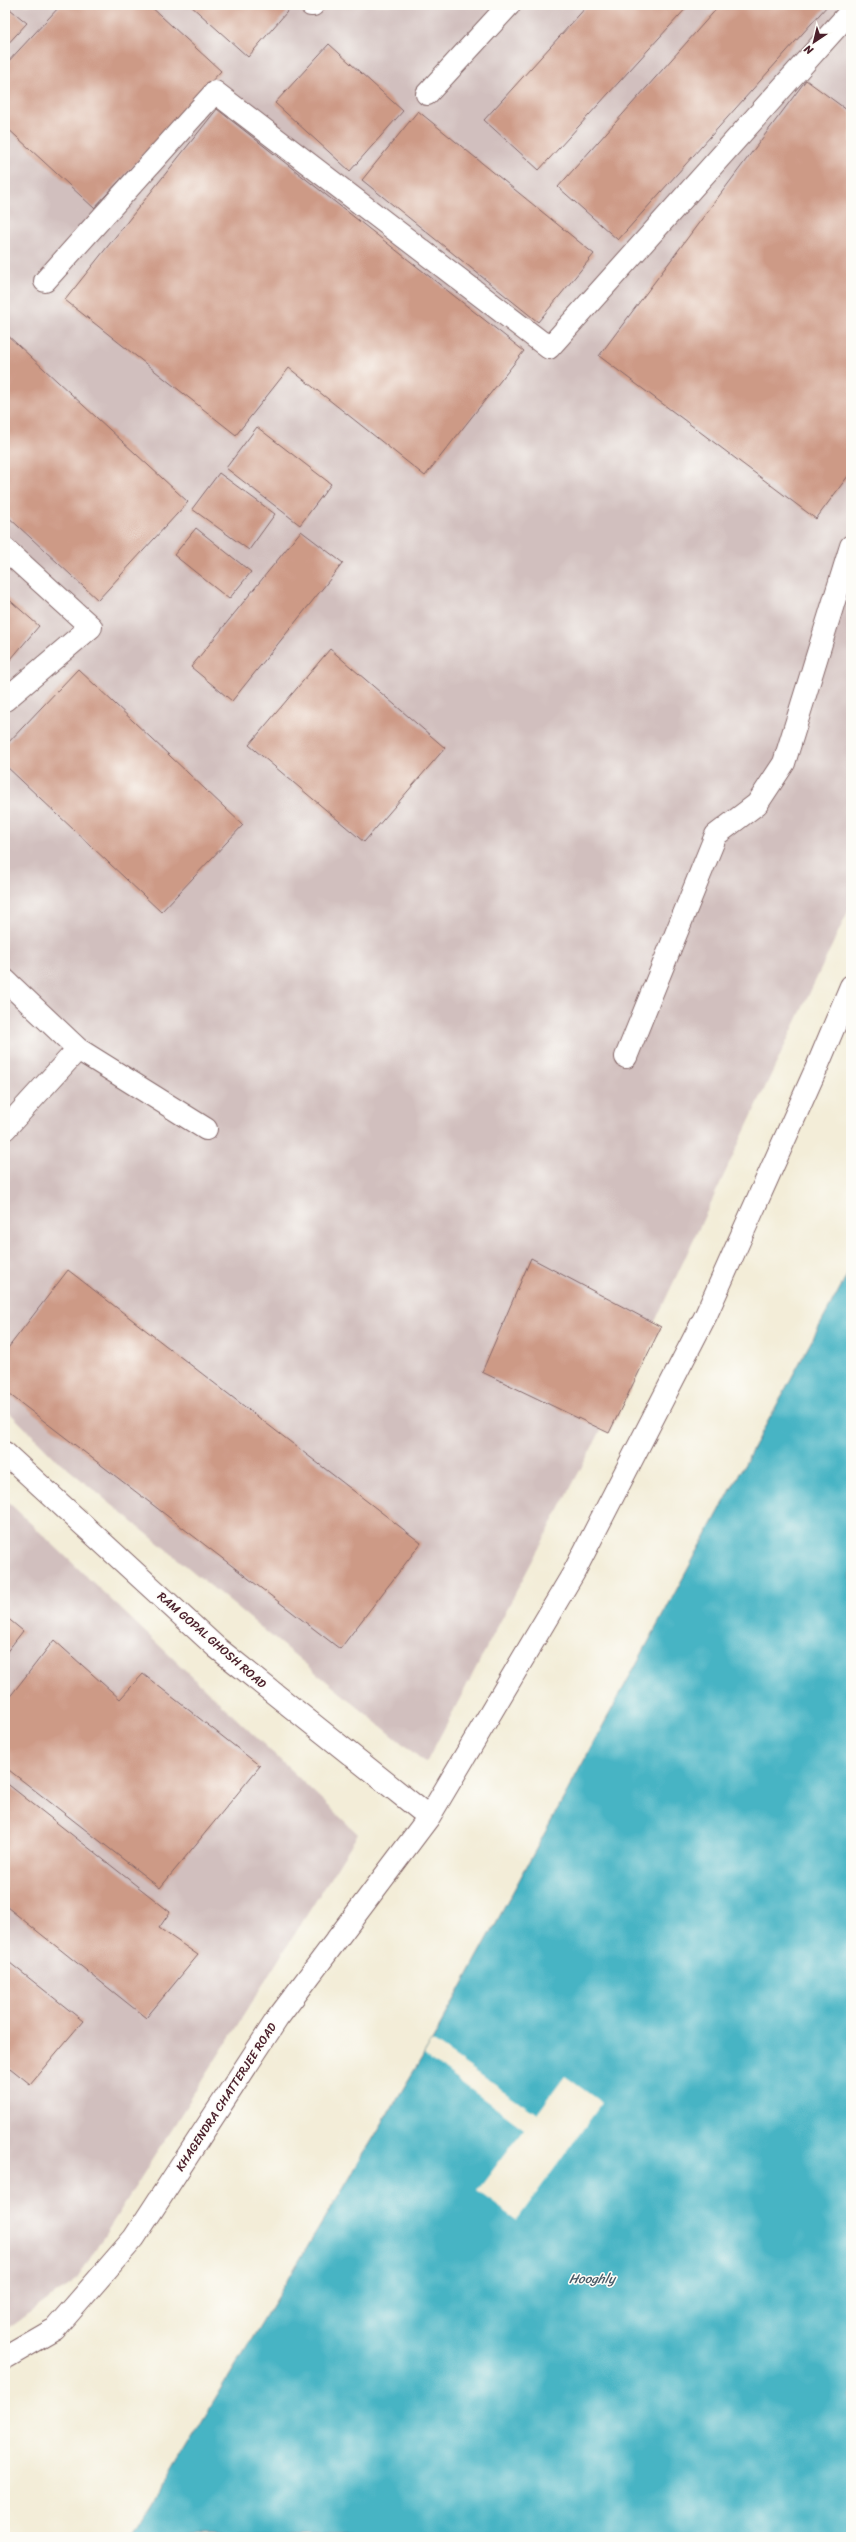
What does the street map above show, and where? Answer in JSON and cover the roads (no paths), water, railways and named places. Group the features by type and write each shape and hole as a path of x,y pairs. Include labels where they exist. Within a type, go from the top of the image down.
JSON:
{"street":[{"path":"427,94 509,5"},
{"path":"45,281 215,92 550,348 851,11"},
{"path":"626,1057 716,834 757,804 784,763 851,546"},
{"path":"5,549 91,627 5,700"},
{"path":"5,980 78,1049 206,1129"},
{"name":"KHAGENDRA CHATTERJEE ROAD","path":"5,2358 55,2329 134,2238 277,2019 429,1817 573,1574 706,1315 817,1067 851,986"},
{"path":"5,1129 78,1049"},
{"name":"RAM GOPAL GHOSH ROAD","path":"5,1453 216,1647 429,1817"}],"water":[{"name":"Hooghly","path":"851,1268 851,2537 132,2537 432,2041"}]}
